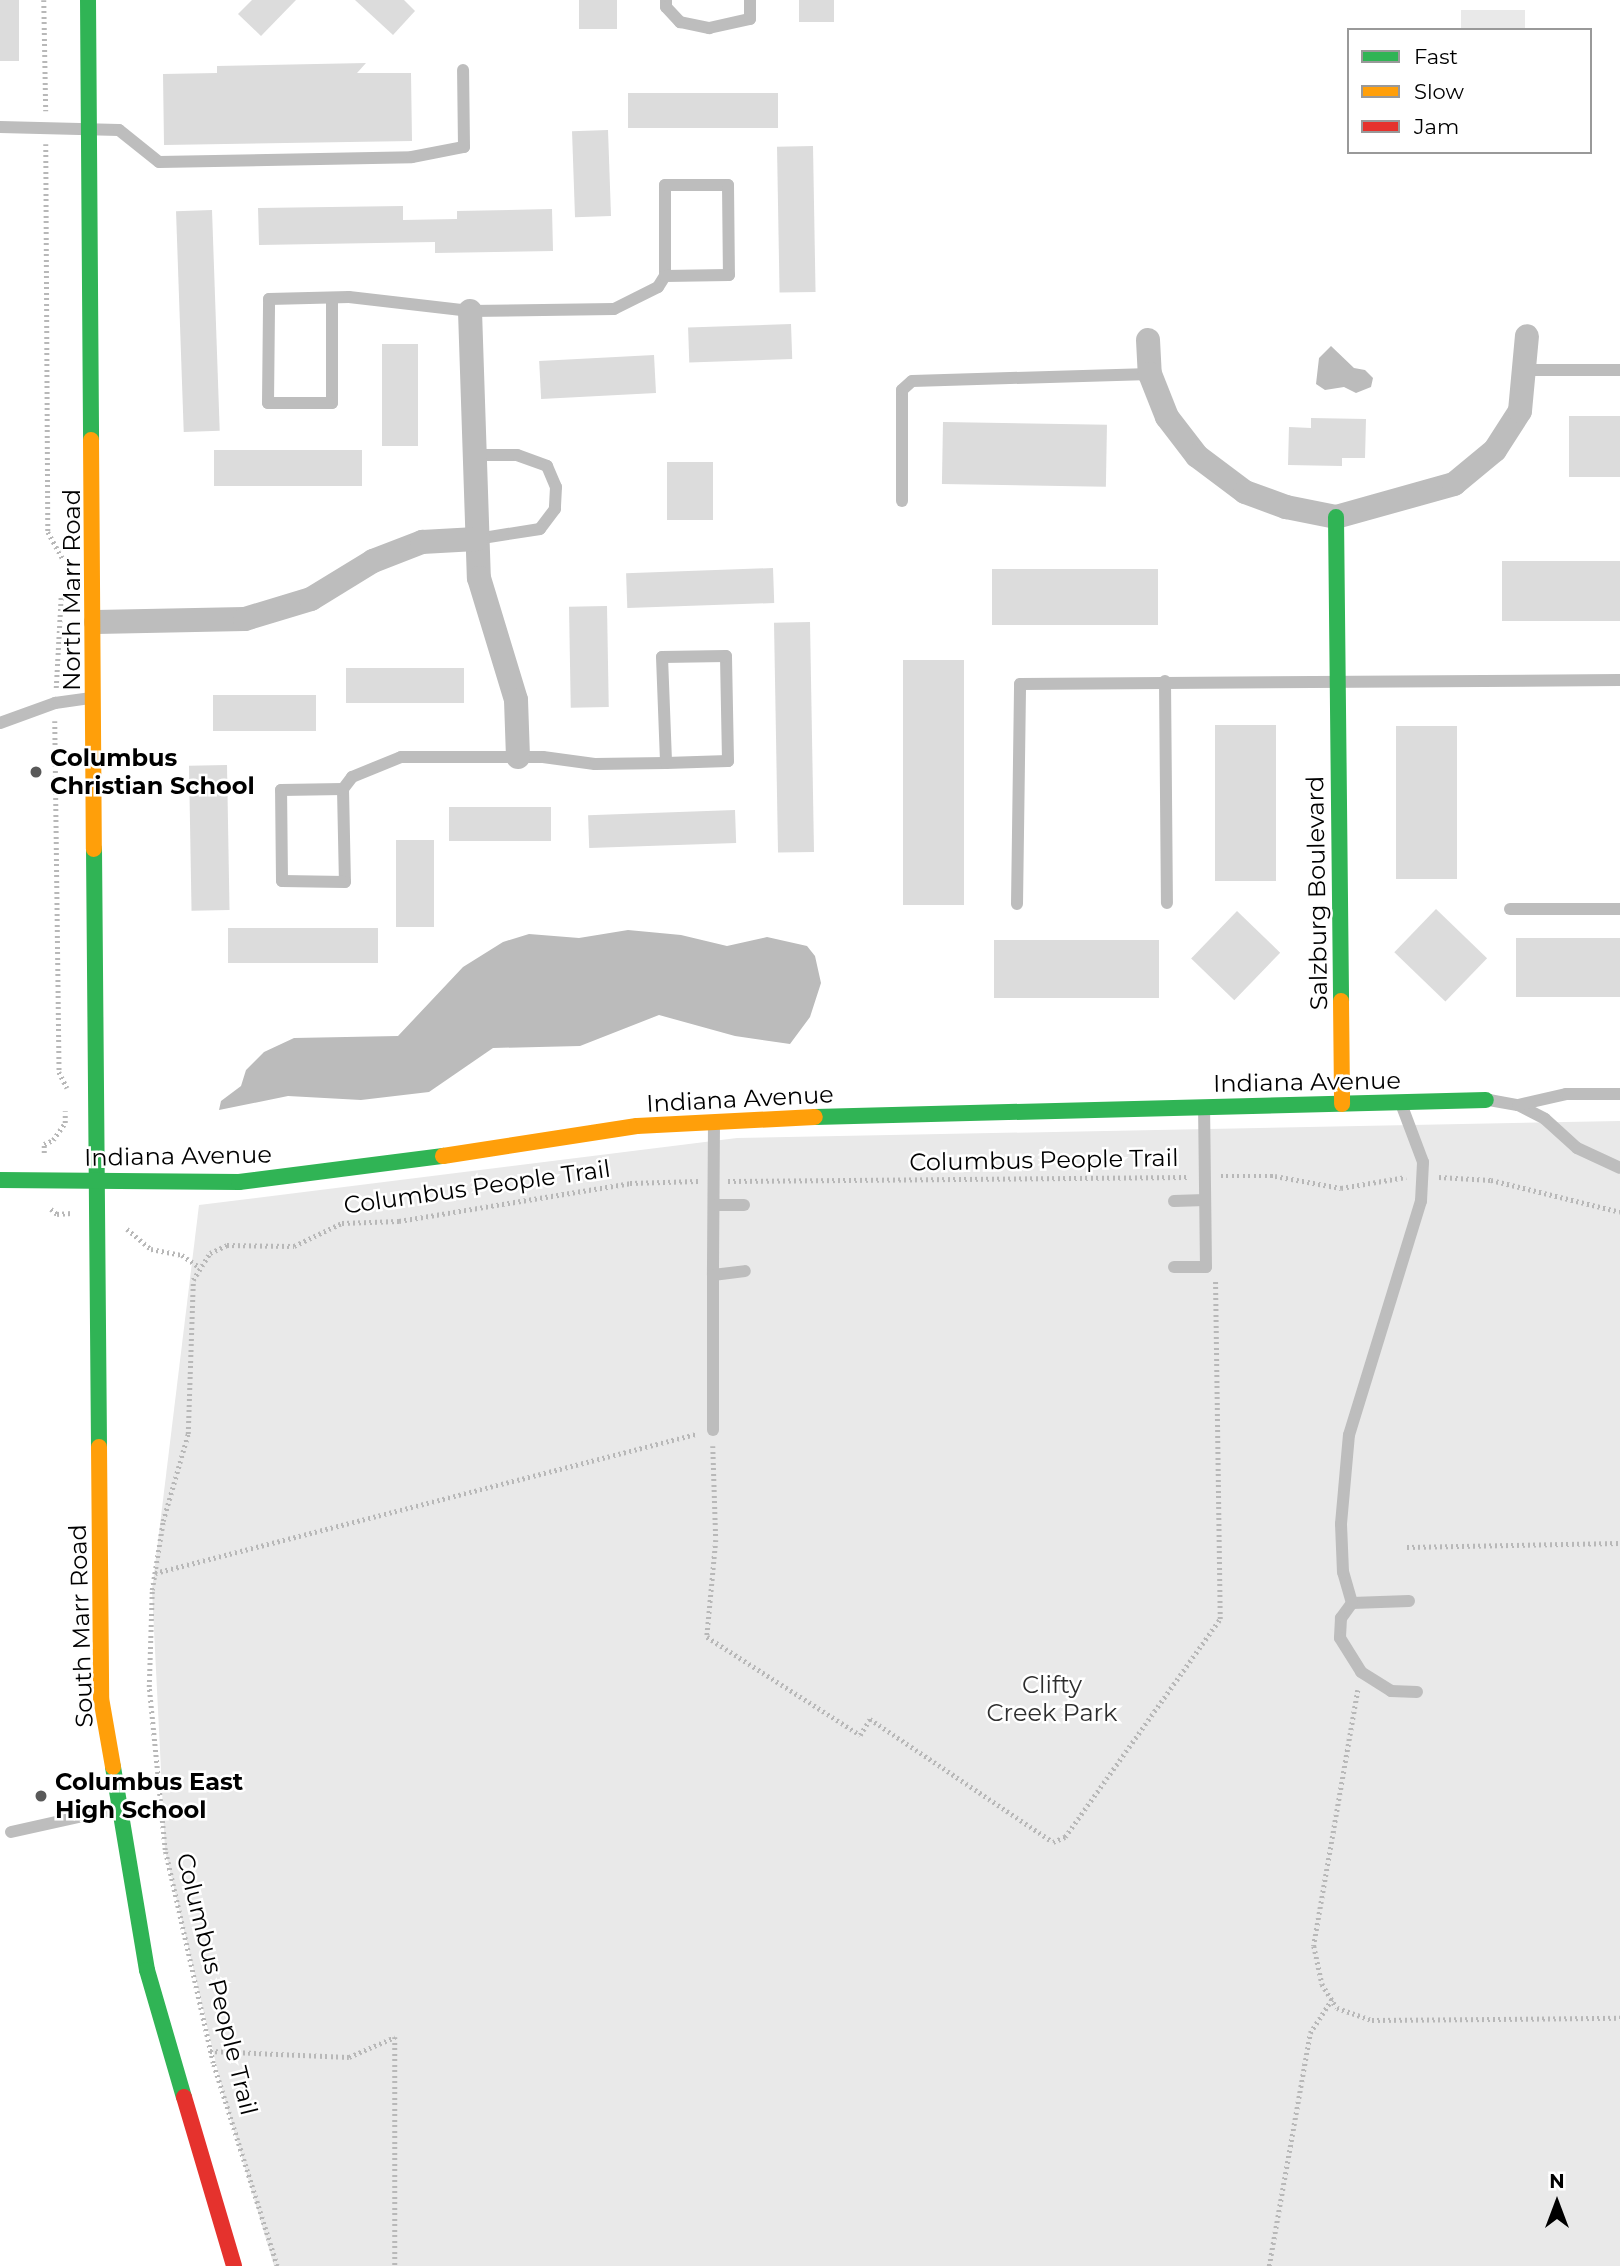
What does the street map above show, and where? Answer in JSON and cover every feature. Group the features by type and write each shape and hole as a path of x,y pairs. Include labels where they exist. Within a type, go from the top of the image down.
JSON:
{"street":[{"name":"North Marr Road","path":"88,0 96,622 95,1180"},
{"path":"470,311 479,578 516,700 518,757"},
{"path":"1148,340 1150,374 1167,417 1219,477 1245,492 1286,507 1336,517 1454,484 1496,450 1520,411 1528,336"},
{"name":"Salzburg Boulevard","path":"1336,517 1342,1104"},
{"path":"96,622 245,619 311,599 373,561 422,542 476,539"},
{"name":"Indiana Avenue","path":"0,1180 239,1182 342,1172 637,1126 714,1121 1486,1100"},
{"name":"South Marr Road","path":"95,1180 102,1698 147,1970 234,2266"}],"lane":[{"path":"666,0 666,7 680,22 709,28 750,19 750,0"},
{"path":"0,127 90,126 119,130 159,162 412,157 464,147 463,70"},
{"path":"332,298 332,403 268,403 269,299 332,298 470,311 614,309 658,287 665,276 665,186 728,186 729,275 665,276"},
{"path":"1526,370 1620,370"},
{"path":"902,501 902,390 912,381 1150,374"},
{"path":"474,455 517,456 547,466 556,487 555,509 540,529 476,539"},
{"path":"343,789 281,790 282,881 345,881 343,789 352,777 401,757 518,757 594,764 666,763 728,761 726,656 663,657 666,763"},
{"path":"1017,904 1020,684 1620,680"},
{"path":"1165,681 1167,903"},
{"path":"0,723 55,703 95,697"},
{"path":"1510,909 1620,909"},
{"path":"1518,1105 1566,1094 1620,1094"},
{"path":"1486,1100 1518,1105 1545,1119 1577,1148 1620,1168"},
{"path":"1352,1603 1343,1572 1341,1524 1349,1435 1421,1201 1423,1176 1419,1144 1401,1103"},
{"path":"1174,1267 1206,1267 1203,1107"},
{"path":"713,1430 714,1121"},
{"path":"1174,1200 1205,1200"},
{"path":"715,1205 744,1205"},
{"path":"713,1275 745,1271"},
{"path":"1352,1603 1409,1601"},
{"path":"1352,1603 1341,1618 1340,1638 1361,1672 1391,1691 1417,1692"},
{"path":"11,1832 119,1808"}],"path":[{"path":"44,0 48,531 64,559 63,572"},
{"path":"62,585 55,703 59,1072 67,1089 65,1123 54,1140 44,1144 41,1200 57,1214 95,1211"},
{"name":"Columbus People Trail","path":"277,2266 211,2052 159,1804 149,1687 155,1573 163,1521 188,1434 189,1296 198,1266 211,1253 227,1245 294,1246 342,1223 400,1221 599,1187 715,1181 1275,1176 1341,1188 1423,1176 1491,1180 1620,1212"},
{"path":"155,1573 713,1430 716,1540 708,1637 860,1735 870,1719 1054,1842 1065,1837 1220,1619 1215,1276 1206,1267"},
{"path":"1407,1547 1620,1544"},
{"path":"1361,1672 1314,1946 1322,1984 1337,2008 1372,2020 1620,2018"},
{"path":"1269,2266 1310,2033 1332,1999"},
{"path":"211,2052 349,2057 395,2037 395,2266"}],"green space":[{"path":"1461,10 1525,10 1525,28 1461,28"},
{"name":"Clifty Creek Park","path":"1620,1121 1620,2266 274,2266 224,2097 165,1850 152,1590 199,1205 737,1138"}],"shaded area":[{"path":"1331,346 1354,368 1365,370 1373,378 1371,387 1356,393 1344,387 1325,390 1316,384 1319,358"},
{"path":"628,930 681,935 727,946 767,937 807,946 815,956 821,983 810,1017 790,1044 735,1036 659,1015 580,1046 493,1048 429,1092 361,1100 288,1096 219,1110 221,1101 241,1086 246,1070 264,1052 294,1038 398,1036 463,967 503,942 529,934 579,938"}],"building":[{"path":"0,0 19,0 19,61 0,61"},
{"path":"252,0 296,0 261,36 238,14"},
{"path":"355,0 404,0 415,11 393,35"},
{"path":"579,0 617,0 617,29 579,29"},
{"path":"799,0 834,0 834,22 799,22"},
{"path":"366,63 357,73 411,73 412,141 164,145 163,74 217,73 217,66"},
{"path":"628,93 778,93 778,128 628,128"},
{"path":"608,130 611,216 575,217 572,131"},
{"path":"813,146 816,292 780,293 777,147"},
{"path":"403,206 403,220 457,219 457,211 552,209 553,251 435,253 435,242 259,245 258,208"},
{"path":"212,210 220,431 184,432 176,211"},
{"path":"791,324 792,359 689,363 688,328"},
{"path":"382,344 418,344 418,446 382,446"},
{"path":"654,355 656,393 541,399 539,361"},
{"path":"1569,416 1620,416 1620,477 1569,477"},
{"path":"1311,418 1366,419 1365,458 1342,458 1342,466 1288,465 1289,427 1311,428"},
{"path":"943,422 1107,425 1106,487 942,484"},
{"path":"214,450 362,450 362,486 214,486"},
{"path":"667,462 713,462 713,520 667,520"},
{"path":"1502,561 1620,561 1620,621 1502,621"},
{"path":"773,568 774,603 627,608 626,573"},
{"path":"992,569 1158,569 1158,625 992,625"},
{"path":"607,606 609,707 571,708 569,607"},
{"path":"810,622 814,852 778,853 774,623"},
{"path":"903,660 964,660 964,905 903,905"},
{"path":"346,668 464,668 464,703 346,703"},
{"path":"213,695 316,695 316,731 213,731"},
{"path":"1215,725 1276,725 1276,881 1215,881"},
{"path":"1396,726 1457,726 1457,879 1396,879"},
{"path":"227,765 230,910 192,911 189,766"},
{"path":"449,807 551,807 551,841 449,841"},
{"path":"735,810 736,843 589,848 588,815"},
{"path":"396,840 434,840 434,927 396,927"},
{"path":"1436,909 1487,958 1445,1001 1394,952"},
{"path":"1237,911 1280,953 1234,1000 1191,958"},
{"path":"228,928 378,928 378,963 228,963"},
{"path":"1516,938 1620,938 1620,997 1516,997"},
{"path":"994,940 1159,940 1159,998 994,998"}],"traffic: fast":[{"path":"88,0 91,440"},
{"path":"1336,517 1341,1001"},
{"path":"94,849 99,1447"},
{"path":"815,1117 1486,1100"},
{"path":"0,1180 239,1182 443,1156"},
{"path":"113,1767 147,1970 184,2097"}],"traffic: slow":[{"path":"91,440 94,849"},
{"path":"1341,1001 1342,1104"},
{"path":"443,1156 637,1126 815,1117"},
{"path":"99,1447 101,1698 113,1767"}],"traffic: jam":[{"path":"184,2097 234,2266"}],"place":[{"name":"Columbus Christian School","path":"36,772"},
{"name":"Columbus East High School","path":"41,1796"}]}
